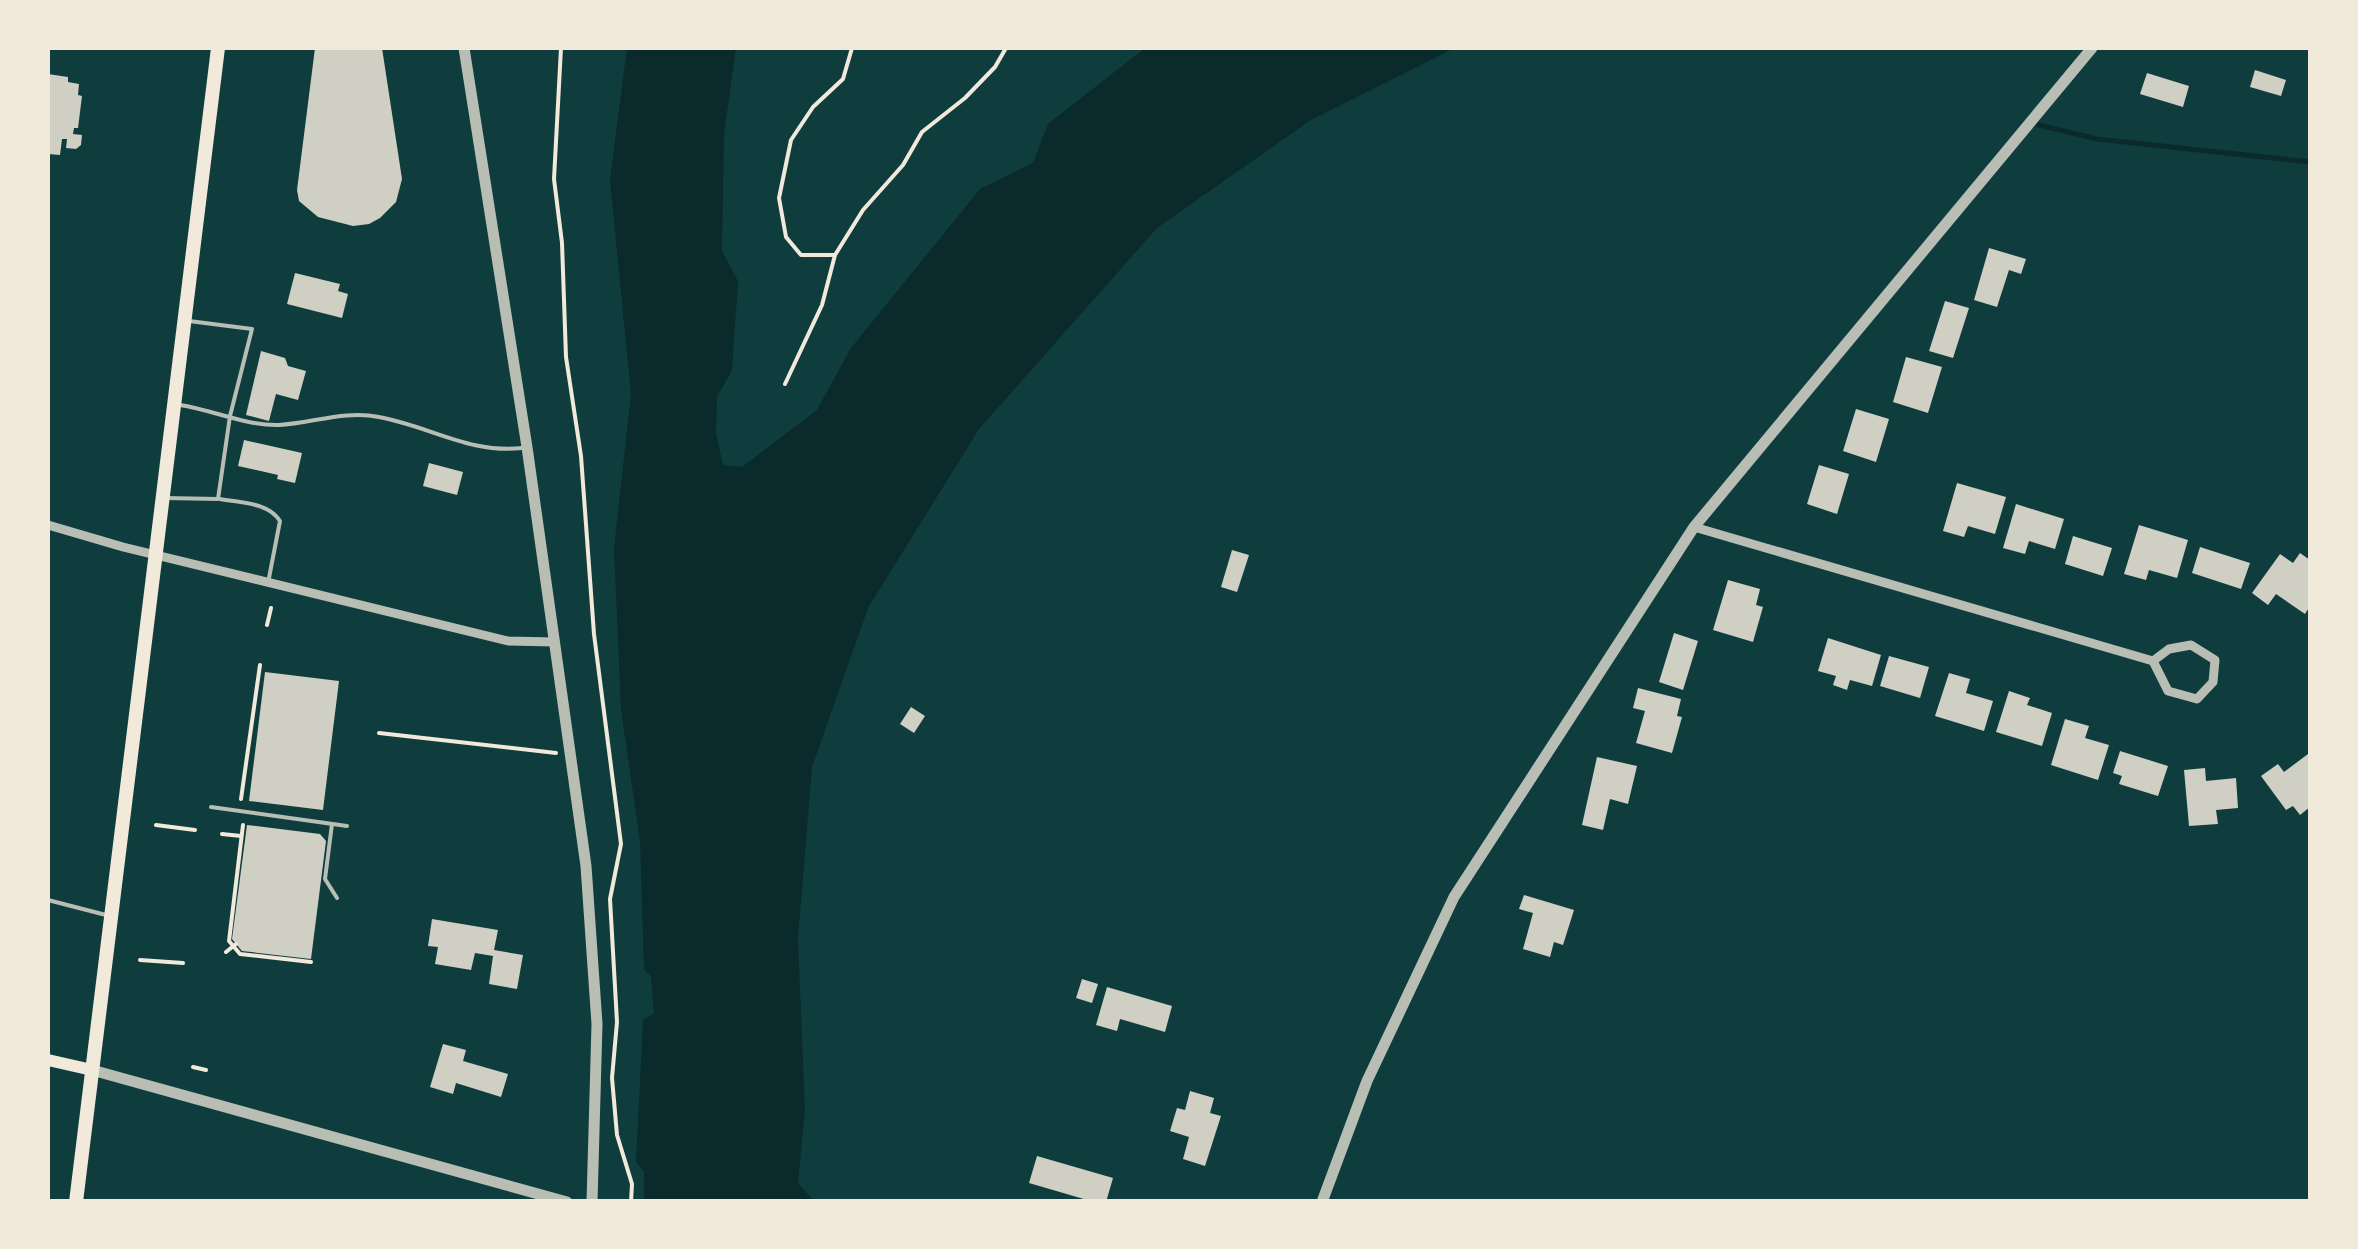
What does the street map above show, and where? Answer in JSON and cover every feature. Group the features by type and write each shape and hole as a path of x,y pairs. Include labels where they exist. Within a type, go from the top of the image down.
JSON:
{"main road":[{"path":"76,1202 218,48"},
{"path":"48,1060 92,1070"}],"street":[{"path":"464,48 577,787 597,1024 592,1202"},
{"path":"1322,1202 1367,1081 1454,897 1694,527 2092,48"},
{"path":"48,526 508,642 555,642"},
{"path":"1694,527 2153,661 2168,691 2198,699 2213,682 2215,660 2191,645 2169,649 2153,661"},
{"path":"92,1070 567,1202"}],"lane":[{"path":"184,320 252,329 230,416 218,499"},
{"path":"174,404 259,424 280,425 353,414 381,417 484,449 527,447"},
{"path":"162,498 218,499 268,508 277,514 280,521 268,583"},
{"path":"210,807 346,826"},
{"path":"332,824 326,878 337,898"},
{"path":"48,900 110,916"}],"path":[{"path":"561,48 554,179 562,243 566,357 580,456 594,634 620,844 610,899 617,1022 612,1078 617,1135 632,1184 631,1202"},
{"path":"835,255 801,255 786,236 780,198 790,140 813,107 842,80 852,48"},
{"path":"785,384 822,304 835,255 863,210 903,165 922,132 964,98 1006,48"},
{"path":"267,625 271,608"},
{"path":"240,800 260,666"},
{"path":"379,733 561,754"},
{"path":"156,826 195,830"},
{"path":"243,826 229,941 240,954 311,962"},
{"path":"222,834 242,836"},
{"path":"226,952 235,945"},
{"path":"140,960 183,963"},
{"path":"193,1067 206,1070"}],"water":[{"path":"627,48 736,48 724,134 722,251 738,281 732,370 717,397 716,433 723,465 742,467 817,410 851,348 980,189 1033,163 1048,124 1145,48 1455,48 1311,120 1157,228 979,429 868,608 812,767 798,939 805,1110 798,1183 814,1201 644,1201 644,1172 636,1162 643,1020 654,1013 651,977 644,969 640,841 621,710 614,548 631,394 610,180"}],"building":[{"path":"315,48 382,48 402,179 396,202 369,224 353,226 318,217 299,201 297,190"},
{"path":"2255,70 2286,80 2281,96 2250,87"},
{"path":"2147,73 2189,86 2183,107 2140,94"},
{"path":"48,74 68,77 68,82 79,84 78,95 82,96 78,128 74,128 73,134 82,135 81,145 66,148 67,139 62,139 60,155 48,154"},
{"path":"1989,248 2026,259 2021,274 2009,270 1997,307 1974,300"},
{"path":"295,273 340,284 338,291 348,294 342,318 287,304"},
{"path":"1945,301 1969,308 1953,358 1929,351"},
{"path":"261,351 285,358 288,366 306,371 298,400 276,394 269,421 246,415"},
{"path":"1906,357 1942,367 1928,413 1893,402"},
{"path":"1856,409 1889,419 1876,462 1843,451"},
{"path":"244,440 302,453 295,483 238,466"},
{"path":"429,463 463,472 457,495 423,486"},
{"path":"1819,465 1849,474 1837,514 1807,504"},
{"path":"1957,483 2006,497 1995,534 1968,526 1964,537 1943,531"},
{"path":"2016,504 2064,519 2055,549 2029,541 2025,554 2003,548"},
{"path":"2139,525 2188,540 2177,578 2149,570 2146,580 2124,574"},
{"path":"2073,536 2112,548 2103,576 2065,564"},
{"path":"2200,547 2250,563 2241,589 2192,573"},
{"path":"1232,550 1249,555 1237,592 1221,587"},
{"path":"2300,553 2310,560 2310,606 2305,614 2276,594 2268,605 2252,593 2280,554 2293,563"},
{"path":"1728,580 1760,589 1756,605 1763,607 1753,642 1713,630"},
{"path":"1674,633 1698,641 1683,690 1659,682"},
{"path":"1828,638 1881,655 1872,686 1850,680 1847,690 1833,685 1836,676 1818,671"},
{"path":"1889,656 1929,667 1920,698 1880,686"},
{"path":"265,672 339,681 323,810 249,801"},
{"path":"1949,673 1970,679 1966,693 1993,701 1984,731 1935,716"},
{"path":"1638,688 1681,699 1677,716 1682,717 1672,753 1636,743 1645,711 1633,708"},
{"path":"2009,691 2030,698 2027,705 2052,713 2042,746 1996,732"},
{"path":"911,707 925,716 914,733 900,724"},
{"path":"2065,719 2089,726 2085,738 2109,745 2098,780 2051,765"},
{"path":"2120,751 2168,766 2158,796 2119,784 2122,776 2113,773"},
{"path":"2308,754 2310,807 2300,815 2293,806 2286,810 2261,776 2278,764 2284,772"},
{"path":"1597,757 1637,766 1628,804 1610,799 1603,830 1582,825"},
{"path":"2205,768 2206,781 2236,778 2238,808 2216,810 2218,824 2189,826 2184,770"},
{"path":"247,825 320,834 326,841 311,959 242,951 232,939"},
{"path":"1524,895 1574,910 1563,945 1554,942 1550,957 1523,949 1533,913 1519,909"},
{"path":"432,919 498,930 494,950 523,955 517,989 489,984 493,956 475,953 471,970 435,964 438,947 428,946"},
{"path":"1082,979 1098,984 1092,1003 1076,998"},
{"path":"1107,987 1172,1006 1165,1032 1120,1019 1117,1031 1096,1025"},
{"path":"443,1044 466,1050 463,1061 508,1074 501,1097 456,1083 453,1094 430,1087"},
{"path":"1190,1091 1214,1098 1210,1113 1221,1116 1205,1166 1183,1159 1189,1137 1170,1131 1177,1108 1185,1110"},
{"path":"1037,1156 1113,1178 1106,1202 1029,1183"}],"waterway":[{"path":"2039,125 2097,139 2310,162"}]}
